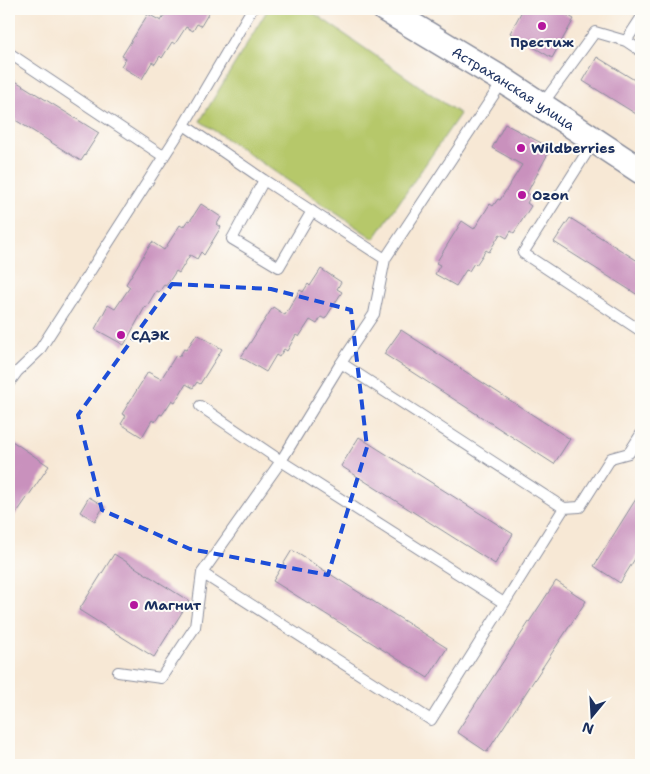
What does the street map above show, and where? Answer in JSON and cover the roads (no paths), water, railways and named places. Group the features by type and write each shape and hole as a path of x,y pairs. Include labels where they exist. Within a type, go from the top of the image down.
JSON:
{"street":[{"name":"Астраханская улица","path":"385,9 503,80 641,171"}],"lane":[{"path":"9,383 16,372 39,351 184,125 252,9"},
{"path":"626,41 641,18"},
{"path":"541,106 595,32 626,41 641,51"},
{"path":"9,53 163,156"},
{"path":"118,672 161,678 195,627 202,573 281,461 341,363 374,314 385,259 503,80"},
{"path":"184,125 385,259"},
{"path":"595,140 523,253 641,330"},
{"path":"264,180 232,239 279,268 312,211"},
{"path":"341,363 564,508 580,507 611,458 629,452 641,434"},
{"path":"200,406 281,461 504,603"},
{"path":"202,573 431,720 564,508"}],"place":[{"name":"Престиж","path":"542,26"},
{"name":"Wildberries","path":"521,148"},
{"name":"Ozon","path":"522,195"},
{"name":"СДЭК","path":"121,335"},
{"name":"Магнит","path":"134,605"}]}
